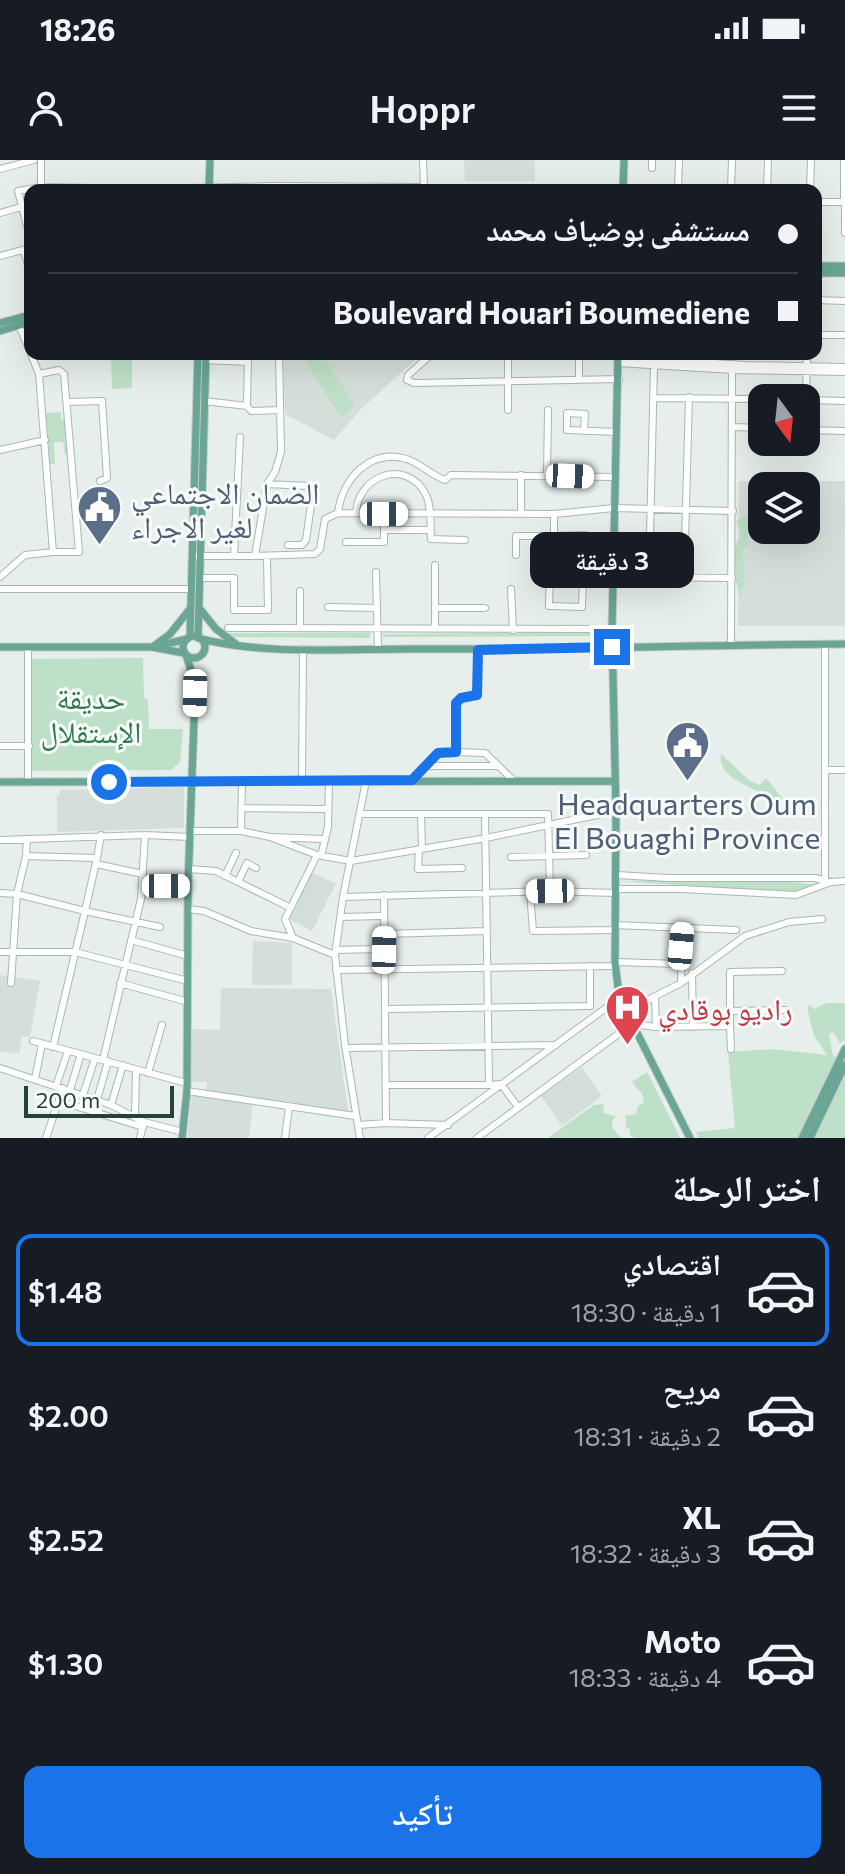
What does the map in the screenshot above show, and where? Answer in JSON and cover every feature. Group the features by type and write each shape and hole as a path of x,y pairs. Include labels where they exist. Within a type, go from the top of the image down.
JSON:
{"main road":[{"path":"209,184 210,160"},
{"path":"623,184 624,160"},
{"path":"822,266 845,266"},
{"path":"822,273 845,273"},
{"path":"0,331 24,318"},
{"path":"0,323 24,322"},
{"path":"203,360 197,556 192,589 195,607 216,629 238,645"},
{"path":"194,638 199,578 203,360"},
{"path":"618,360 612,629 617,875 615,964 626,1011 690,1138"},
{"path":"152,647 165,640 195,607"},
{"path":"182,1135 187,1087 188,886 194,682 204,645 194,638"},
{"path":"194,638 183,644 194,682"},
{"path":"152,647 194,638 238,645 303,649 478,650 845,644"},
{"path":"0,647 152,647 193,658 238,645"},
{"path":"0,782 615,781"},
{"path":"802,1138 845,1049"},
{"path":"810,1138 845,1065"}],"street":[{"path":"0,169 34,160"},
{"path":"41,160 41,184"},
{"path":"423,160 424,184"},
{"path":"678,184 679,160"},
{"path":"731,184 732,160"},
{"path":"767,184 768,160"},
{"path":"810,184 811,160"},
{"path":"844,160 845,233"},
{"path":"24,190 18,191 24,216"},
{"path":"822,202 845,202"},
{"path":"0,213 21,207"},
{"path":"0,256 24,250"},
{"path":"822,300 845,301"},
{"path":"17,322 24,338"},
{"path":"822,335 845,335"},
{"path":"34,360 39,374 53,552"},
{"path":"248,360 247,406 251,411 280,410"},
{"path":"255,556 267,484 275,472 281,452 279,360"},
{"path":"425,360 408,375 407,380 414,383 619,379"},
{"path":"508,360 508,410"},
{"path":"579,360 579,380"},
{"path":"632,360 732,370 845,369"},
{"path":"654,363 661,360"},
{"path":"720,360 807,368"},
{"path":"772,360 772,365"},
{"path":"806,384 807,360"},
{"path":"649,578 654,363"},
{"path":"731,646 732,370"},
{"path":"0,577 25,555 79,552 63,371 39,374"},
{"path":"684,578 689,397"},
{"path":"653,398 748,399"},
{"path":"820,400 845,401"},
{"path":"68,402 102,401 107,478 100,481"},
{"path":"204,401 247,406"},
{"path":"547,475 548,410"},
{"path":"733,427 748,428"},
{"path":"584,430 617,432"},
{"path":"820,430 845,431"},
{"path":"234,556 240,437"},
{"path":"0,450 45,440"},
{"path":"338,513 347,482 358,470 383,458 407,459 445,480 451,475 615,477"},
{"path":"356,513 357,502 364,488 377,478 394,474 410,478 428,498 431,539 465,540"},
{"path":"521,475 521,513"},
{"path":"267,484 309,486 313,491 306,540 302,545 288,545"},
{"path":"197,556 315,554 320,549 323,522 338,513 554,514 614,508 733,511"},
{"path":"346,542 384,542 384,514"},
{"path":"554,514 554,536"},
{"path":"384,530 430,530"},
{"path":"516,555 516,536 585,535 585,550"},
{"path":"199,578 234,578 234,610 268,610 267,557"},
{"path":"435,565 435,629"},
{"path":"376,572 378,649"},
{"path":"583,577 582,607 549,606 550,576 732,578"},
{"path":"0,589 192,589"},
{"path":"511,589 513,630"},
{"path":"300,591 300,628"},
{"path":"328,607 377,608"},
{"path":"435,608 485,608"},
{"path":"228,628 612,629"},
{"path":"825,644 828,881"},
{"path":"28,647 28,782"},
{"path":"302,781 303,649"},
{"path":"456,752 456,703 461,698 477,695 478,650"},
{"path":"0,746 29,746"},
{"path":"412,780 438,753 456,752 485,753 513,780"},
{"path":"425,766 498,766"},
{"path":"826,770 845,770"},
{"path":"293,938 285,919 327,836 329,781"},
{"path":"360,1138 335,953 366,781"},
{"path":"241,831 242,782"},
{"path":"241,808 328,809"},
{"path":"0,840 241,831 270,837 319,856 351,861 486,838 616,811"},
{"path":"360,814 548,814 550,891"},
{"path":"421,814 418,869 462,868"},
{"path":"485,814 489,1085"},
{"path":"53,1047 101,835"},
{"path":"97,1100 102,1060 143,886 145,835"},
{"path":"270,837 323,839"},
{"path":"11,983 17,894 27,839"},
{"path":"225,876 236,853"},
{"path":"511,857 586,855"},
{"path":"26,856 96,861 143,874"},
{"path":"238,882 247,863 256,868"},
{"path":"189,869 207,870 225,876 289,907"},
{"path":"617,875 845,881"},
{"path":"343,897 683,889 796,895 828,881"},
{"path":"143,886 188,886"},
{"path":"530,892 533,931 682,927 736,930"},
{"path":"0,893 17,894 160,927"},
{"path":"384,895 386,1123"},
{"path":"188,909 204,911 251,931 293,938 335,953 378,949"},
{"path":"340,917 381,916"},
{"path":"626,1011 681,983 745,936 789,922 822,919"},
{"path":"681,983 682,927"},
{"path":"385,934 486,931"},
{"path":"131,940 188,956"},
{"path":"0,952 75,952 188,981"},
{"path":"336,970 679,964"},
{"path":"590,966 590,1006 594,1016"},
{"path":"731,1049 730,972 782,971"},
{"path":"692,973 693,1027"},
{"path":"120,983 188,1002"},
{"path":"428,1138 621,997"},
{"path":"655,998 656,1027"},
{"path":"386,1009 590,1006"},
{"path":"731,1011 785,1010"},
{"path":"477,1138 632,1024 656,1027 730,1026"},
{"path":"135,1117 142,1071 162,1025"},
{"path":"33,1041 123,1065 187,1087 291,1108 355,1116"},
{"path":"35,1079 42,1044"},
{"path":"346,1048 556,1045"},
{"path":"46,1138 63,1088 68,1051"},
{"path":"63,1088 81,1054"},
{"path":"83,1095 102,1060"},
{"path":"111,1105 123,1065"},
{"path":"0,1068 111,1105 144,1124"},
{"path":"387,1085 501,1084"},
{"path":"501,1084 518,1107"},
{"path":"59,1101 182,1135"},
{"path":"287,1138 291,1108"},
{"path":"140,1138 144,1124"},
{"path":"358,1125 448,1125"}],"shaded area":[{"path":"464,160 535,160 535,181 465,181"},
{"path":"283,360 415,360 362,408 334,440 285,414"},
{"path":"739,481 748,481 748,544 820,544 820,481 845,481 845,626 738,626"},
{"path":"184,787 184,828 57,832 57,795 60,790"},
{"path":"312,873 336,883 312,931 289,919"},
{"path":"253,941 292,943 292,985 252,985"},
{"path":"0,975 40,981 30,1037 22,1037 19,1054 0,1051"},
{"path":"221,988 331,989 348,1112 206,1092 207,1082 191,1082 192,1029 220,1030"},
{"path":"582,1067 602,1096 562,1126 541,1096"},
{"path":"192,1092 253,1102 249,1138 187,1138"}],"green space":[{"path":"111,360 132,360 132,388 112,389"},
{"path":"305,360 326,360 355,406 341,418"},
{"path":"61,412 61,419 67,419 70,455 65,455 63,442 54,442 55,464 50,464 46,413"},
{"path":"748,517 748,547 742,549 745,580 742,594 739,595 735,576 735,547 740,536 739,518"},
{"path":"601,632 601,636 383,637 383,634"},
{"path":"225,633 370,633 370,638 235,637"},
{"name":"حديقة الإستقلال","path":"143,658 149,729 183,729 180,762 171,770 32,771 31,659"},
{"path":"721,754 750,781 760,785 766,778 784,800 765,800 763,794 734,779 724,769"},
{"path":"768,879 817,885 802,892 786,892 619,881"},
{"path":"826,1003 845,1005 845,1040 840,1043 833,1032 829,1034 833,1056 839,1057 799,1138 698,1138 696,1132 735,1128 728,1052 773,1049 827,1055 814,1036 807,1007 811,1005 814,1009"},
{"path":"647,1072 680,1138 635,1138 630,1135 630,1128 627,1129 625,1116 636,1114 638,1106 644,1103 642,1094 632,1082"},
{"path":"845,1076 845,1138 814,1138"},
{"path":"604,1104 603,1113 616,1116 612,1127 620,1137 626,1138 548,1138 594,1105"}],"place":[{"name":"الضمان الاجتماعي لغير الاجراء","path":"100,547"},
{"name":"Headquarters Oum El Bouaghi Province","path":"687,783"},
{"name":"راديو بوقادي","path":"627,1046"}],"route":[{"path":"109,782 412,780 438,753 456,752 456,703 461,698 477,695 478,650 612,647"}]}
